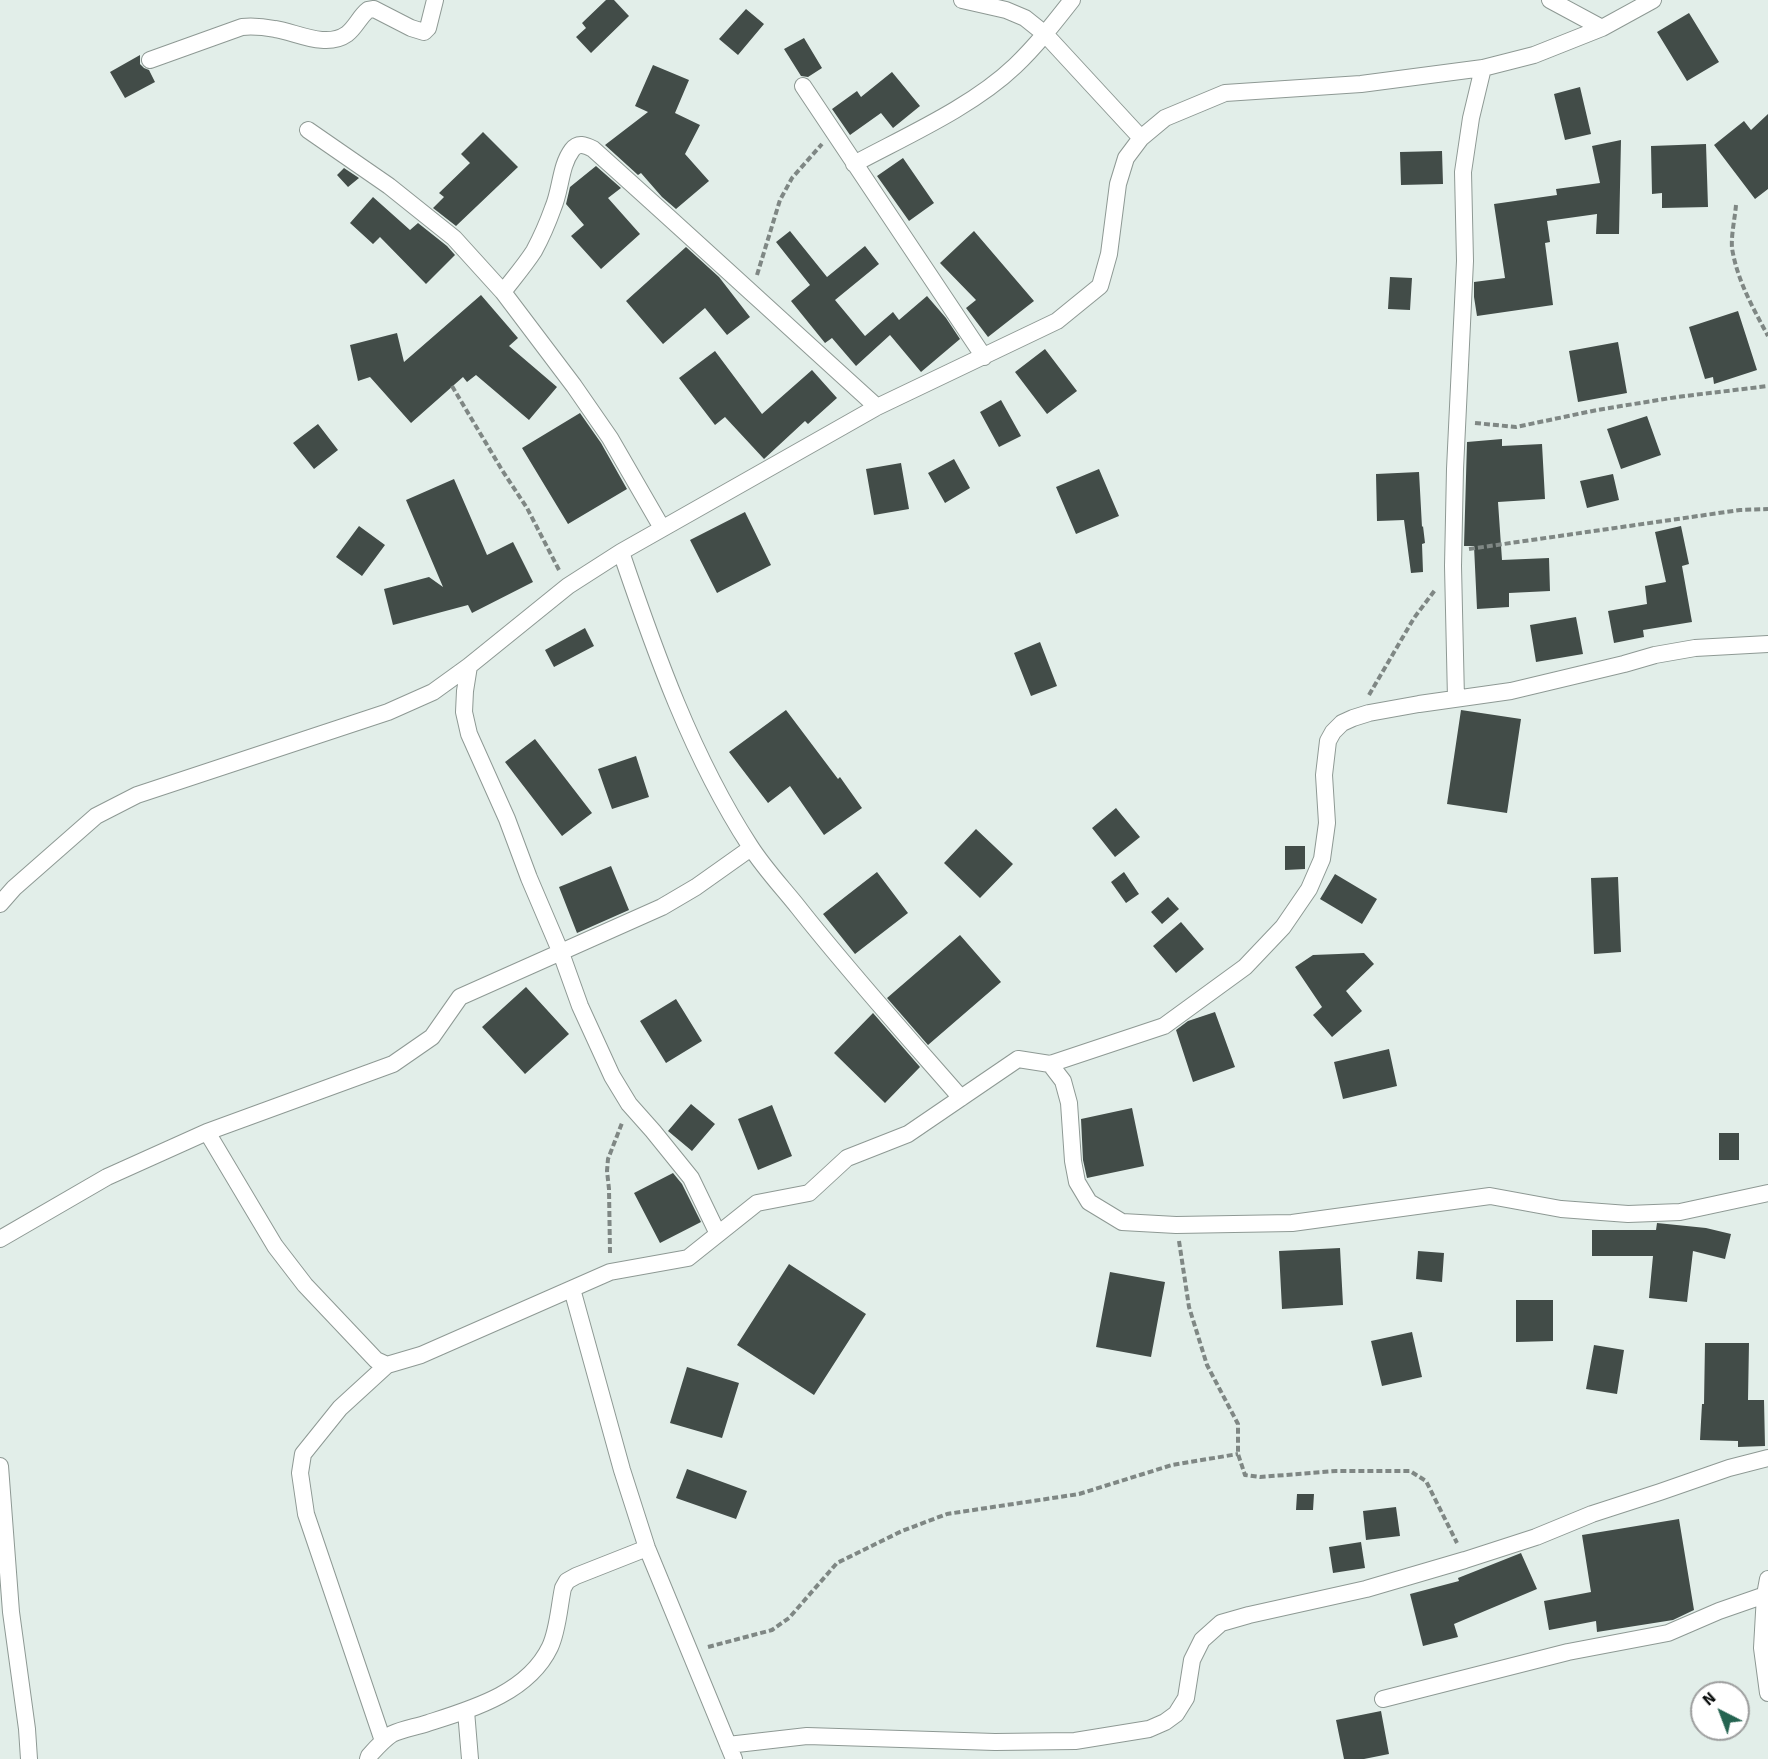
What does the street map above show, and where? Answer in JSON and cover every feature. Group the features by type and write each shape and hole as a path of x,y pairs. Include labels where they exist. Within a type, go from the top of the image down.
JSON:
{"street":[{"path":"150,60 242,27 276,29 302,36 330,39 346,35 368,10 374,9 424,32 428,28 435,0"},
{"path":"962,0 1006,10 1025,18 1045,34 1141,138"},
{"path":"854,164 973,98 1014,67 1045,34 1072,0"},
{"path":"1550,0 1602,28"},
{"path":"0,904 14,888 96,816 137,795 387,712 433,692 568,586 621,552 877,407 1057,321 1100,286 1109,254 1118,184 1126,158 1141,138 1165,118 1225,93 1361,84 1483,68 1534,55 1602,28 1653,0"},
{"path":"1456,699 1454,559 1456,422 1465,261 1463,172 1471,118 1483,68"},
{"path":"803,86 984,357"},
{"path":"308,130 389,186 454,238 503,292 598,420 662,528"},
{"path":"503,292 534,251 554,206 565,165 571,152 579,145 585,145 593,149 877,407"},
{"path":"621,552 651,638 683,716 718,793 752,848 819,934 961,1098"},
{"path":"383,1741 306,1514 300,1473 303,1454 317,1436 340,1408 387,1365 421,1355 610,1272 688,1258 757,1203 808,1193 847,1158 908,1134 1018,1059 1050,1064 1164,1026 1245,967 1283,927 1310,889 1322,859 1327,823 1324,775 1328,741 1342,723 1353,718 1409,706 1511,691 1665,653 1695,648 1768,644"},
{"path":"469,666 464,712 469,734 507,819 580,1006 612,1076 628,1104 691,1178 718,1234"},
{"path":"0,1239 106,1177 207,1132 393,1064 432,1037 460,997 662,907 752,848"},
{"path":"1050,1064 1063,1081 1069,1103 1073,1161 1077,1182 1089,1202 1122,1222 1176,1225 1292,1223 1490,1196 1561,1209 1628,1214 1680,1212 1768,1193"},
{"path":"207,1132 275,1246 305,1285 376,1360 387,1365"},
{"path":"572,1289 622,1470 647,1548 731,1752 807,1736 971,1742 1076,1741 1149,1729 1176,1714 1186,1698 1192,1660 1202,1640 1221,1623 1366,1589 1465,1560 1536,1537 1592,1514 1729,1468 1768,1458"},
{"path":"0,1466 11,1612 29,1759"},
{"path":"364,1758 394,1733 466,1711 496,1698 522,1682 538,1665 550,1647 563,1588 567,1581 647,1548"},
{"path":"1766,1587 1762,1648 1768,1693"},
{"path":"1383,1700 1568,1652 1668,1633 1766,1587"},
{"path":"466,1711 470,1759"}],"path":[{"path":"752,293 780,200 792,178 833,132"},
{"path":"1736,205 1732,246 1739,276 1748,299 1768,336"},
{"path":"453,386 527,508 568,586"},
{"path":"1456,422 1516,427 1597,410 1768,386"},
{"path":"1353,718 1371,692 1414,618 1454,559 1740,510 1768,509"},
{"path":"610,1272 608,1159 628,1104"},
{"path":"1176,1225 1189,1307 1207,1365 1238,1424 1238,1454 1245,1475 1260,1477 1336,1471 1410,1471 1426,1482 1465,1560"},
{"path":"688,1652 772,1630 789,1618 837,1563 902,1531 947,1514 1079,1494 1172,1465 1238,1454"}],"building":[{"path":"606,0 614,0 629,16 591,53 576,37 586,28 582,23"},
{"path":"746,9 764,24 738,55 719,39"},
{"path":"1689,13 1719,62 1687,81 1657,32"},
{"path":"804,38 822,68 808,77 801,76 784,49"},
{"path":"140,55 140,64 149,70 155,82 125,98 110,72"},
{"path":"653,65 689,80 675,113 700,125 685,154 709,181 676,209 641,173 638,175 605,145 648,112 635,106"},
{"path":"892,72 920,106 893,128 881,113 850,135 832,109 857,91 861,97"},
{"path":"1580,87 1591,134 1565,140 1554,94"},
{"path":"1768,114 1768,189 1755,199 1714,145 1744,121 1751,130"},
{"path":"483,132 518,167 456,226 433,208 444,197 439,193 470,163 461,154"},
{"path":"1621,140 1619,234 1596,234 1597,214 1547,221 1550,242 1545,243 1553,305 1477,316 1474,282 1505,278 1494,204 1557,195 1556,189 1600,183 1592,146"},
{"path":"1706,144 1708,207 1662,208 1662,193 1652,194 1651,146"},
{"path":"1442,151 1443,184 1401,185 1400,152"},
{"path":"903,158 934,203 909,221 877,176"},
{"path":"596,166 621,188 608,198 640,234 601,269 571,236 584,225 566,204 570,187"},
{"path":"344,168 359,178 348,187 337,175"},
{"path":"373,197 410,230 418,223 455,255 426,284 380,237 373,244 350,223"},
{"path":"790,231 827,277 865,246 879,264 835,300 865,336 893,312 899,320 927,296 960,339 921,372 890,335 856,366 832,338 825,343 791,301 810,285 776,242"},
{"path":"974,231 1034,301 988,337 966,308 976,300 940,263"},
{"path":"686,247 719,277 750,317 727,335 705,308 663,344 626,301"},
{"path":"1390,277 1412,278 1410,310 1388,309"},
{"path":"481,295 518,338 509,346 557,387 529,420 476,375 467,382 463,377 411,423 370,377 358,381 350,345 397,333 404,362"},
{"path":"1738,311 1757,370 1714,384 1713,377 1705,379 1689,327"},
{"path":"1618,342 1627,393 1578,402 1569,351"},
{"path":"1045,349 1077,391 1047,414 1015,372"},
{"path":"715,351 762,414 812,370 837,398 808,424 805,421 764,459 725,417 715,425 679,378"},
{"path":"1001,400 1021,436 999,447 980,412"},
{"path":"580,413 601,443 627,489 568,524 522,448"},
{"path":"1647,416 1661,455 1621,469 1607,429"},
{"path":"318,424 338,450 314,469 293,443"},
{"path":"1502,439 1502,446 1542,444 1545,499 1498,502 1502,560 1549,558 1550,591 1509,593 1509,607 1477,609 1474,546 1464,546 1467,442"},
{"path":"954,459 970,488 945,503 928,473"},
{"path":"901,463 909,509 874,515 866,469"},
{"path":"1099,469 1119,516 1076,534 1056,487"},
{"path":"1419,472 1425,543 1422,544 1423,572 1411,573 1404,520 1377,521 1376,474"},
{"path":"1613,474 1619,500 1587,508 1580,481"},
{"path":"454,479 487,555 513,542 533,582 472,613 468,605 393,625 384,589 429,577 443,587 406,500"},
{"path":"745,512 771,565 717,593 690,540"},
{"path":"359,526 385,545 362,576 336,557"},
{"path":"1681,526 1689,564 1682,566 1692,622 1643,630 1644,637 1614,643 1608,611 1647,604 1645,586 1666,582 1655,532"},
{"path":"1576,617 1583,654 1536,662 1530,625"},
{"path":"585,628 594,646 554,667 545,650"},
{"path":"1040,642 1057,686 1031,696 1014,653"},
{"path":"786,710 862,808 824,835 790,786 768,803 729,752"},
{"path":"1461,710 1521,719 1507,813 1447,804"},
{"path":"535,739 592,813 562,836 505,762"},
{"path":"636,756 649,797 612,809 598,769"},
{"path":"1116,808 1140,837 1115,857 1092,828"},
{"path":"976,829 1013,864 980,898 944,863"},
{"path":"1285,846 1305,846 1305,869 1285,870"},
{"path":"611,866 629,910 577,933 559,887"},
{"path":"877,872 908,913 855,954 823,914"},
{"path":"1124,872 1139,894 1126,903 1111,882"},
{"path":"1335,874 1377,899 1362,924 1320,899"},
{"path":"1618,877 1621,952 1594,954 1591,878"},
{"path":"1168,897 1179,909 1162,924 1151,912"},
{"path":"1181,922 1204,949 1176,973 1153,946"},
{"path":"960,935 1001,982 928,1045 887,998"},
{"path":"1364,953 1374,964 1346,991 1362,1011 1332,1037 1313,1015 1322,1007 1295,967 1313,955"},
{"path":"526,987 569,1034 525,1074 482,1027"},
{"path":"676,999 702,1041 666,1063 640,1021"},
{"path":"1215,1012 1235,1067 1193,1082 1176,1030 1188,1021"},
{"path":"873,1013 920,1067 885,1103 834,1053"},
{"path":"1389,1049 1397,1086 1343,1099 1334,1062"},
{"path":"691,1104 715,1124 692,1151 668,1131"},
{"path":"772,1105 792,1156 758,1170 738,1119"},
{"path":"1132,1108 1144,1166 1087,1178 1083,1160 1081,1119"},
{"path":"1719,1133 1739,1133 1739,1160 1719,1160"},
{"path":"673,1173 682,1184 701,1222 660,1243 634,1193"},
{"path":"1657,1223 1706,1228 1731,1234 1725,1259 1693,1251 1687,1302 1649,1298 1653,1256 1592,1256 1592,1230 1656,1230"},
{"path":"1340,1248 1343,1305 1282,1309 1279,1251"},
{"path":"1418,1251 1444,1253 1442,1282 1416,1279"},
{"path":"789,1264 866,1314 814,1395 737,1345"},
{"path":"1110,1272 1165,1282 1151,1357 1096,1347"},
{"path":"1516,1300 1553,1300 1553,1341 1516,1342"},
{"path":"1412,1332 1422,1377 1382,1386 1371,1341"},
{"path":"1705,1343 1749,1343 1748,1400 1764,1400 1765,1446 1738,1447 1738,1441 1700,1440 1702,1404 1704,1404"},
{"path":"1594,1345 1624,1350 1617,1394 1586,1389"},
{"path":"687,1367 739,1383 722,1438 670,1423"},
{"path":"687,1469 747,1491 736,1519 676,1498"},
{"path":"1297,1494 1314,1494 1313,1510 1296,1510"},
{"path":"1396,1507 1400,1536 1366,1540 1363,1511"},
{"path":"1679,1519 1694,1610 1673,1620 1597,1632 1596,1621 1549,1630 1544,1601 1591,1592 1582,1535"},
{"path":"1361,1542 1365,1568 1333,1573 1329,1547"},
{"path":"1521,1553 1537,1589 1454,1624 1458,1637 1423,1646 1410,1594 1459,1581 1458,1578"},
{"path":"1381,1711 1389,1754 1364,1759 1344,1759 1336,1720"}]}
